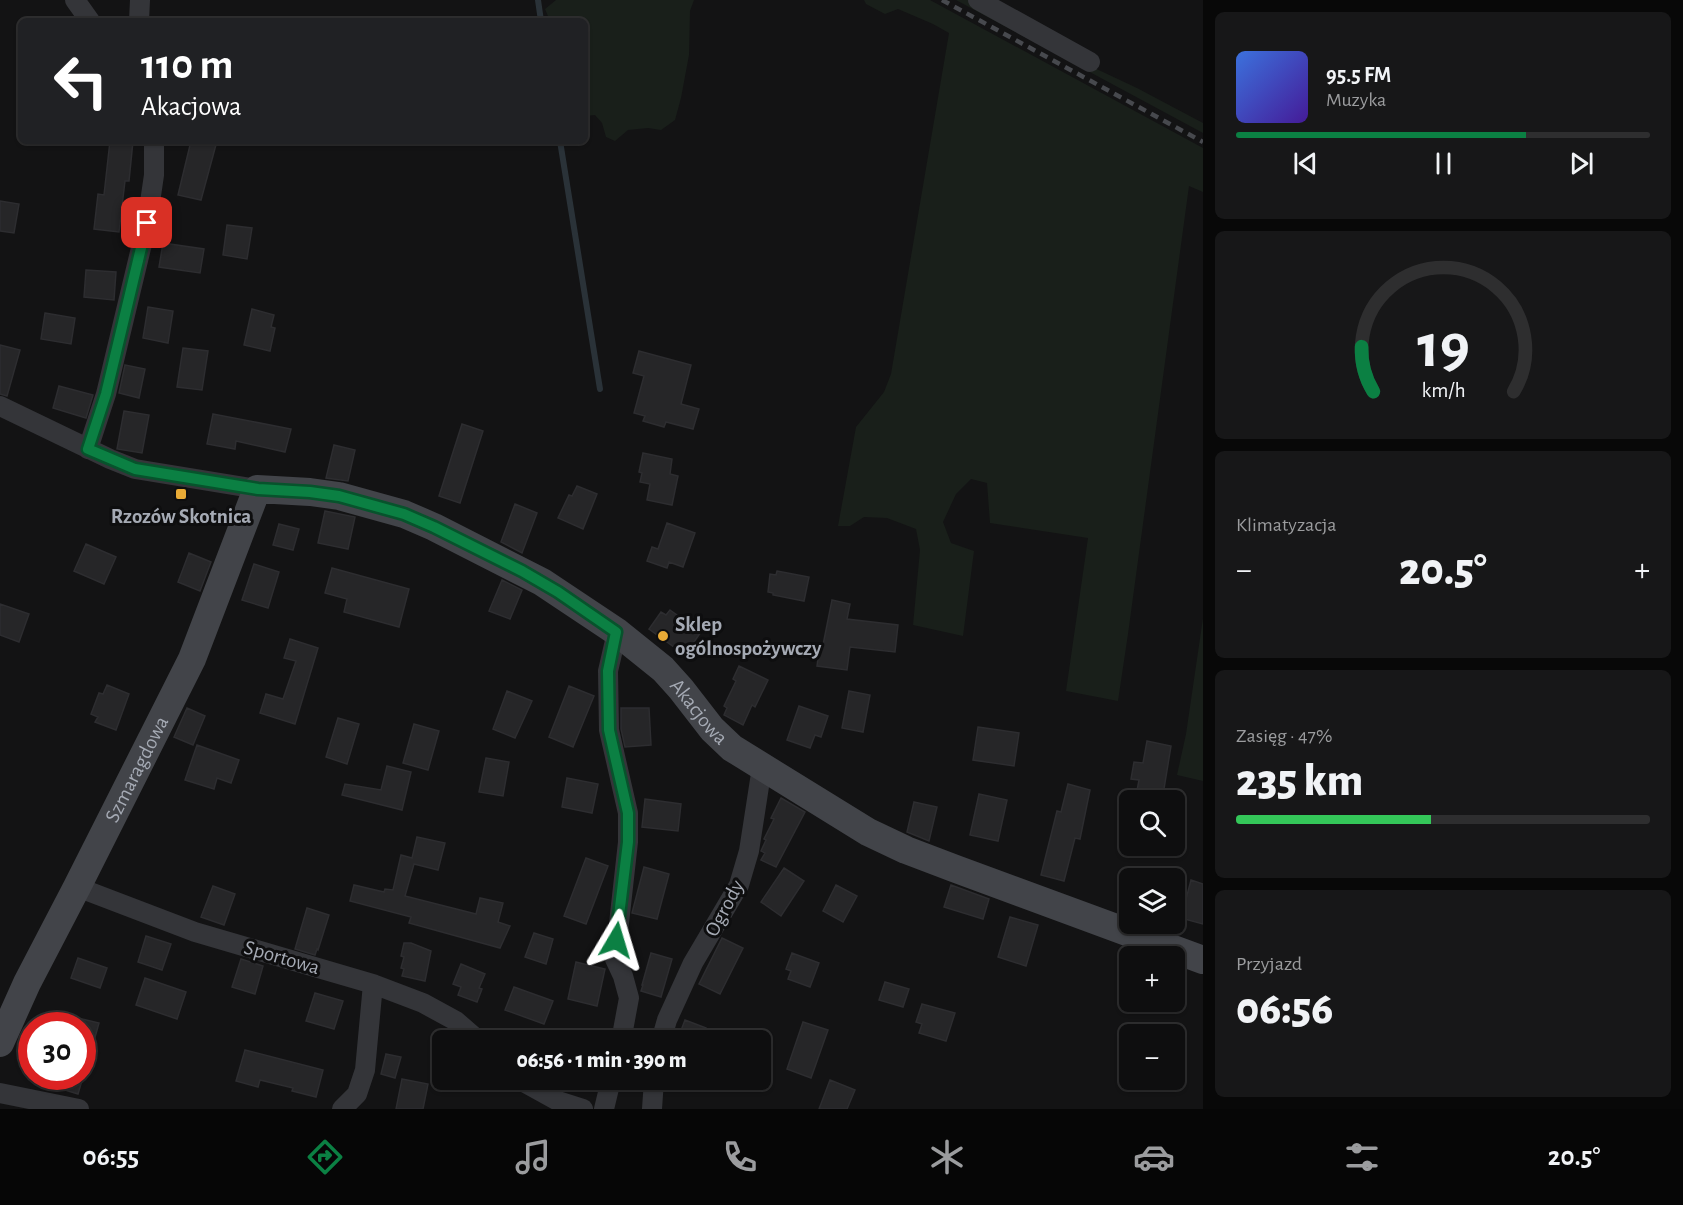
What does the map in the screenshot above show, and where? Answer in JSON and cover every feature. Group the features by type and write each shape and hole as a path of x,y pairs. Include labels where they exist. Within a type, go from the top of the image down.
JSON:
{"street":[{"path":"75,0 88,18"},
{"path":"139,18 140,0"},
{"path":"978,0 1090,62"},
{"path":"88,449 106,394 147,223 154,175 154,144"},
{"name":"Akacjowa","path":"0,406 135,469 258,489 339,496 404,514 434,527 522,571 558,592 616,632 663,669 712,729 732,748 868,832 906,850 1203,960"},
{"name":"Szmaragdowa","path":"0,1043 27,983 192,659 258,489"},
{"path":"616,632 608,671 609,730 626,802 628,823 628,842 615,959 623,976 628,998 623,1030"},
{"name":"Ogrody","path":"664,1030 693,963 739,885 749,851 762,766"},
{"name":"Sportowa","path":"77,887 195,932 373,984 423,1003 466,1030"},
{"path":"342,1109 357,1094 365,1070 373,984"},
{"path":"360,1084 367,1109"},
{"path":"538,1090 558,1101 583,1109"},
{"path":"604,1109 609,1090"},
{"path":"652,1109 653,1090"},
{"path":"0,1092 79,1109"}],"shaded area":[{"path":"556,0 694,0 690,11 689,55 675,120 661,130 648,128 628,130 615,141 606,137 602,123 595,115 588,116 588,18 549,18 545,9"},
{"path":"864,0 930,0 1203,148 1203,192 1189,186 1118,701 1066,691 1088,538 990,523 987,483 971,479 956,494 943,522 951,543 974,551 963,636 913,625 920,550 916,529 887,518 864,517 850,526 838,526 856,427 884,392 891,374 949,33 898,9 885,14 866,4"},
{"path":"956,0 971,0 1088,65 1203,123 1203,133"},
{"path":"1203,618 1203,781 1177,775 1186,734"}],"building":[{"path":"110,144 133,144 129,181 125,181 119,232 94,229 98,194 104,195"},
{"path":"190,144 216,144 201,200 178,195"},
{"path":"0,201 19,204 14,233 0,231"},
{"path":"227,225 252,228 247,259 223,255"},
{"path":"163,243 204,249 200,273 159,267"},
{"path":"86,270 116,272 114,300 84,297"},
{"path":"148,307 173,311 168,343 143,338"},
{"path":"252,309 274,315 271,327 275,328 270,351 244,345"},
{"path":"45,313 75,318 71,344 41,339"},
{"path":"0,345 20,350 7,396 0,394"},
{"path":"183,348 208,351 202,390 177,387"},
{"path":"639,351 691,365 681,404 699,409 693,429 666,422 664,427 643,421 645,416 634,413 644,376 633,373"},
{"path":"125,365 145,369 139,398 119,393"},
{"path":"59,386 93,395 86,418 53,408"},
{"path":"124,411 149,415 142,453 117,449"},
{"path":"213,414 291,429 285,452 236,441 235,449 207,444"},
{"path":"462,424 483,431 460,503 439,496"},
{"path":"334,445 355,450 348,481 326,478"},
{"path":"643,453 672,459 670,474 678,476 672,505 647,500 650,484 640,482 642,473 639,472"},
{"path":"577,486 597,494 583,529 558,518 569,495 572,496"},
{"path":"515,504 537,513 522,553 501,542"},
{"path":"325,511 355,517 348,549 318,543"},
{"path":"667,523 695,533 683,567 669,562 667,568 647,561 652,547 658,549"},
{"path":"279,524 299,529 293,550 273,545"},
{"path":"86,544 116,557 104,584 74,571"},
{"path":"189,553 211,562 200,591 178,582"},
{"path":"254,564 279,572 268,608 242,600"},
{"path":"332,568 409,589 399,627 344,612 347,599 325,593"},
{"path":"777,571 809,577 804,601 768,592 770,574 776,575"},
{"path":"502,580 522,590 510,619 489,611"},
{"path":"832,600 850,604 847,619 898,625 895,652 850,647 847,670 817,666 820,644 823,645"},
{"path":"0,604 29,614 19,642 0,635"},
{"path":"670,610 701,632 685,655 649,629 661,612 666,615"},
{"path":"290,639 318,648 295,724 260,713 266,694 283,699 296,661 284,658"},
{"path":"739,666 768,680 755,707 752,705 743,725 724,715 727,708 724,706 736,681 733,679"},
{"path":"107,685 129,694 116,730 95,722 98,717 91,714 99,693 103,694"},
{"path":"569,686 594,696 573,747 549,737"},
{"path":"507,691 532,701 515,738 493,729"},
{"path":"849,691 870,695 863,732 842,728"},
{"path":"799,706 828,716 821,737 815,735 810,748 787,740"},
{"path":"187,708 205,716 193,745 174,737"},
{"path":"621,708 649,708 651,745 625,747 621,729"},
{"path":"338,718 359,724 347,764 326,757"},
{"path":"414,724 439,731 428,770 403,763"},
{"path":"978,727 1019,733 1014,766 973,760"},
{"path":"1147,741 1171,746 1164,790 1137,790 1139,780 1131,779 1134,762 1143,763"},
{"path":"197,745 239,760 231,783 217,778 214,789 185,780"},
{"path":"486,758 509,762 503,796 479,792"},
{"path":"387,766 411,772 402,810 342,795 345,784 381,790"},
{"path":"567,778 598,784 592,813 562,807"},
{"path":"1068,784 1090,790 1080,839 1075,838 1064,881 1041,875 1057,811 1061,812"},
{"path":"979,794 1007,800 998,841 970,835"},
{"path":"781,798 805,812 776,867 761,860 765,853 761,851 774,819 771,818"},
{"path":"645,799 681,804 678,831 642,827"},
{"path":"914,802 937,807 929,841 907,832"},
{"path":"417,837 445,843 438,870 414,864 405,896 476,914 480,898 503,903 498,922 510,926 500,948 409,923 411,917 350,901 354,885 384,892 385,889 393,890 401,855 412,858"},
{"path":"586,858 608,866 586,924 564,916"},
{"path":"644,867 669,874 657,919 632,913"},
{"path":"784,868 804,881 781,916 761,902"},
{"path":"1191,880 1203,884 1203,924 1185,919 1185,903"},
{"path":"836,885 857,896 843,922 823,911"},
{"path":"951,885 989,899 983,919 944,907"},
{"path":"213,886 235,894 224,925 201,917"},
{"path":"307,908 329,915 315,955 295,949"},
{"path":"1010,917 1038,925 1026,966 998,957"},
{"path":"534,933 553,939 546,964 525,957"},
{"path":"146,936 171,944 162,970 138,962"},
{"path":"722,938 743,948 720,994 699,984"},
{"path":"404,943 411,943 431,951 425,981 402,976 404,969 401,968 404,957 401,956"},
{"path":"651,953 672,959 661,997 641,991"},
{"path":"792,953 819,963 810,987 788,979 791,971 786,969"},
{"path":"78,958 107,968 100,988 71,978"},
{"path":"241,959 263,966 255,994 232,987"},
{"path":"576,962 605,969 597,1006 568,999"},
{"path":"461,964 485,974 479,988 482,989 477,1002 458,995 461,987 453,984"},
{"path":"145,978 186,992 177,1019 136,1005"},
{"path":"885,982 909,989 903,1007 879,1000"},
{"path":"514,987 553,1001 544,1024 505,1010"},
{"path":"315,993 343,1001 334,1029 306,1021"},
{"path":"922,1004 955,1013 946,1041 919,1033 922,1024 916,1022"},
{"path":"685,1020 706,1028 705,1030 681,1030"},
{"path":"803,1022 828,1030 811,1078 787,1069"},
{"path":"245,1050 323,1070 316,1097 292,1091 293,1088 260,1080 258,1087 236,1081"},
{"path":"386,1054 401,1057 395,1078 381,1074"},
{"path":"402,1079 428,1084 423,1109 396,1109"},
{"path":"830,1080 855,1090 847,1109 819,1109"},
{"path":"65,1090 79,1090 78,1094"}],"waterway":[{"path":"538,0 541,18"},
{"path":"560,144 600,389"}],"railway":[{"path":"942,0 1203,142"}],"place":[{"name":"Rzozów Skotnica","path":"181,494"},
{"name":"Sklep ogólnospożywczy","path":"663,636"}],"route":[{"path":"147,223 106,394 88,449 135,469 258,489 339,496 404,514 522,571 558,592 616,632 608,671 609,730 628,813 628,842 616,940"}]}
